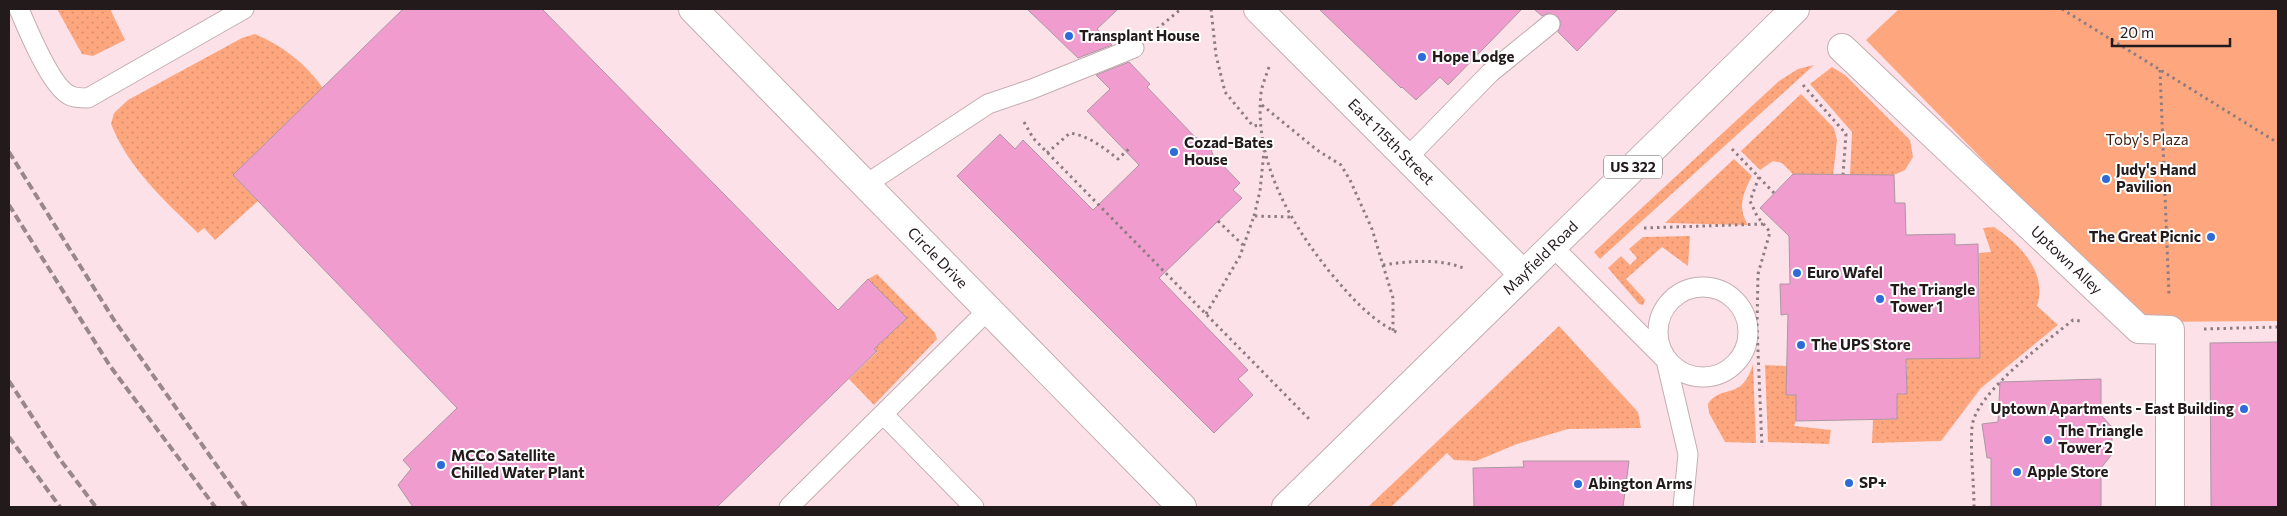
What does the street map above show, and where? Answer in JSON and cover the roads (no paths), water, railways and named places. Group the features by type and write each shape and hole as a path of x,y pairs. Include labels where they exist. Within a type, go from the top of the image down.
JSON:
{"street":[{"name":"Circle Drive","path":"693,9 1182,507"},
{"name":"East 115th Street","path":"1258,9 1523,274"},
{"name":"Mayfield Road","path":"1286,507 1552,246 1785,12"},
{"name":"Uptown Alley","path":"1842,48 2139,329 2170,330 2170,507"}],"lane":[{"path":"19,9 34,43 56,82 69,95 88,98 244,9"},
{"path":"1407,158 1490,73 1550,24"},
{"path":"865,185 988,104 1014,96 1134,48"},
{"path":"1552,246 1666,360 1677,370 1691,376 1706,377 1721,374 1739,359 1748,338 1747,323 1741,309 1732,298 1719,290 1705,287 1690,289 1677,295 1666,305 1660,318 1657,332 1659,347 1666,360 1688,454 1683,507"},
{"path":"789,507 988,310"},
{"path":"883,414 974,507"}],"railway":[{"path":"9,152 114,320 246,507"},
{"path":"9,205 110,366 215,507"},
{"path":"9,381 59,458 96,507"},
{"path":"9,437 60,507"}],"place":[{"name":"Transplant House","path":"1069,36"},
{"name":"Hope Lodge","path":"1422,57"},
{"name":"Cozad-Bates House","path":"1174,152"},
{"name":"Judy's Hand Pavilion","path":"2106,179"},
{"name":"The Great Picnic","path":"2211,237"},
{"name":"Euro Wafel","path":"1797,273"},
{"name":"The Triangle Tower 1","path":"1880,299"},
{"name":"The UPS Store","path":"1801,345"},
{"name":"Uptown Apartments - East Building","path":"2244,409"},
{"name":"The Triangle Tower 2","path":"2048,440"},
{"name":"MCCo Satellite Chilled Water Plant","path":"441,465"},
{"name":"Apple Store","path":"2017,472"},
{"name":"SP+","path":"1849,483"},
{"name":"Abington Arms","path":"1578,484"}],"park label":[{"name":"Toby's Plaza","path":"2147,140"}]}
